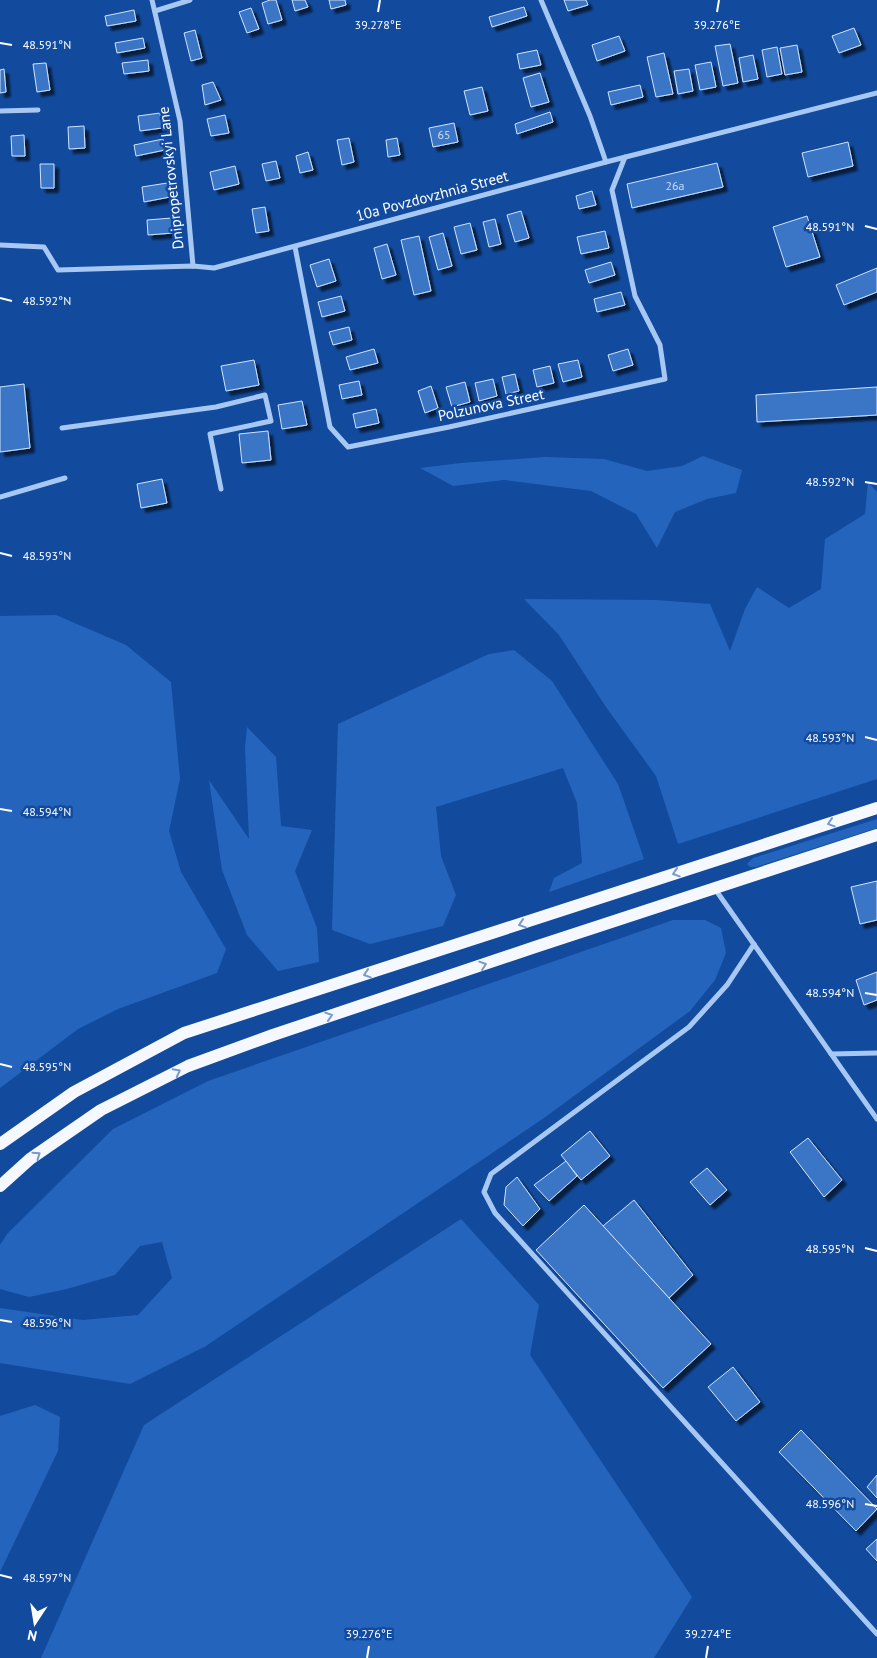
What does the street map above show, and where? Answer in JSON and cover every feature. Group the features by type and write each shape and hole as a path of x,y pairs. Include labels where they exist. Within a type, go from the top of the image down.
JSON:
{"main road":[{"path":"0,1144 74,1092 184,1033 877,808"},
{"path":"0,1186 30,1159 102,1110 188,1066 273,1035 877,836"}],"street":[{"name":"Dnipropetrovskyi Lane","path":"152,0 180,121 193,266"},
{"path":"156,11 190,0"},
{"path":"541,0 590,116 606,162"},
{"name":"10a Povzdovzhnia Street","path":"0,246 44,247 58,270 193,266 214,268 606,162 877,93"},
{"path":"0,111 38,110"},
{"name":"Polzunova Street","path":"295,247 330,427 348,447 450,427 665,379 660,345 635,296 612,190 626,157"},
{"path":"62,428 216,407 265,395 271,421 210,434 221,490"},
{"path":"0,497 65,478"},
{"path":"715,889 877,1119"},
{"path":"754,944 726,984 689,1027 491,1174 484,1192 494,1213 877,1634"},
{"path":"831,1054 877,1053"}],"shaded area":[{"path":"703,456 742,470 736,493 707,499 675,512 657,548 636,514 591,491 504,480 453,486 420,468 545,457 604,459 647,471 682,466"},
{"path":"868,482 877,492 877,779 678,844 656,776 606,707 559,635 524,599 656,600 710,604 730,651 745,609 757,587 789,608 821,589 825,539 865,514"},
{"path":"56,615 126,645 171,682 180,779 169,831 181,872 226,949 217,973 118,1009 78,1029 0,1088 0,616"},
{"path":"514,650 552,681 618,784 644,859 549,892 554,878 582,863 577,803 563,768 436,807 441,856 456,895 443,926 370,944 332,930 338,724 489,654"},
{"path":"247,727 276,757 281,826 312,830 295,871 317,928 319,962 278,971 247,935 222,870 209,780 249,839 245,748"},
{"path":"877,819 877,828 756,867 750,867 747,864 753,858"},
{"path":"673,920 705,920 721,928 726,953 715,980 690,1011 544,1118 206,1346 130,1384 0,1363 0,1308 83,1320 138,1315 172,1278 162,1242 140,1246 115,1275 67,1289 29,1297 0,1289 0,1245 7,1234 113,1129 208,1081"},
{"path":"461,1219 539,1305 530,1355 692,1597 654,1658 41,1658 144,1425"},
{"path":"35,1405 60,1417 58,1451 0,1572 0,1416"}],"building":[{"path":"276,0 282,20 268,24 262,3"},
{"path":"292,0 305,0 308,7 295,11"},
{"path":"329,0 345,0 346,5 331,9"},
{"path":"564,0 586,0 588,5 568,11"},
{"path":"524,7 527,16 492,27 489,17"},
{"path":"251,8 259,29 247,33 239,12"},
{"path":"134,10 136,21 107,26 105,16"},
{"path":"854,28 861,45 839,53 832,36"},
{"path":"195,30 202,58 191,61 184,33"},
{"path":"619,36 625,51 597,61 592,45"},
{"path":"143,38 145,48 117,53 115,43"},
{"path":"730,44 738,83 723,86 715,46"},
{"path":"797,45 802,72 785,75 780,48"},
{"path":"777,47 782,74 767,77 762,50"},
{"path":"537,50 541,65 520,69 517,54"},
{"path":"664,53 673,94 656,97 647,57"},
{"path":"753,55 758,79 743,82 739,58"},
{"path":"148,60 149,71 124,74 122,63"},
{"path":"711,62 716,87 700,90 695,65"},
{"path":"46,63 50,90 37,92 33,64"},
{"path":"4,69 6,92 0,93 0,70"},
{"path":"689,69 693,91 678,94 674,71"},
{"path":"540,73 549,102 531,107 523,78"},
{"path":"213,82 221,100 205,105 202,85"},
{"path":"640,85 643,97 611,105 608,92"},
{"path":"482,87 488,111 470,115 464,91"},
{"path":"550,112 553,122 517,134 515,124"},
{"path":"160,113 162,128 140,131 138,116"},
{"path":"225,115 229,133 211,136 207,119"},
{"path":"454,123 458,142 433,147 429,128"},
{"path":"84,126 85,148 69,149 68,127"},
{"path":"24,135 25,156 12,156 11,136"},
{"path":"349,138 354,162 342,165 337,140"},
{"path":"397,138 400,155 388,157 386,140"},
{"path":"163,139 165,150 136,156 134,145"},
{"path":"848,142 853,166 808,177 802,153"},
{"path":"308,152 313,170 300,173 296,156"},
{"path":"276,161 280,178 266,181 262,164"},
{"path":"717,163 723,187 632,208 627,184"},
{"path":"40,164 54,164 54,188 41,188"},
{"path":"235,166 239,184 214,190 210,172"},
{"path":"167,183 170,197 144,202 142,187"},
{"path":"592,191 596,205 579,209 576,196"},
{"path":"265,207 269,231 256,233 252,209"},
{"path":"521,211 529,238 515,242 507,215"},
{"path":"807,216 820,257 786,267 773,227"},
{"path":"172,218 173,233 148,235 147,220"},
{"path":"495,219 501,244 489,247 483,222"},
{"path":"470,223 477,250 461,254 454,227"},
{"path":"605,231 609,248 581,254 577,237"},
{"path":"443,233 452,266 438,270 429,237"},
{"path":"419,236 431,291 414,295 401,240"},
{"path":"387,244 396,275 382,279 374,248"},
{"path":"329,259 336,281 317,287 310,265"},
{"path":"611,262 615,275 589,283 585,270"},
{"path":"877,268 877,292 844,305 836,285"},
{"path":"621,292 625,305 597,312 594,299"},
{"path":"341,296 345,311 322,317 318,302"},
{"path":"349,327 352,340 333,345 329,332"},
{"path":"374,349 378,363 350,370 346,357"},
{"path":"628,349 633,365 613,371 608,355"},
{"path":"254,360 259,385 226,391 221,366"},
{"path":"578,360 582,377 563,382 558,364"},
{"path":"550,366 554,383 537,387 533,370"},
{"path":"515,374 519,391 506,394 502,377"},
{"path":"493,379 497,396 479,401 475,383"},
{"path":"359,381 362,395 342,399 339,385"},
{"path":"465,382 470,402 452,407 446,387"},
{"path":"24,384 30,448 0,452 0,387"},
{"path":"431,386 438,408 425,413 418,391"},
{"path":"877,387 877,415 757,422 756,395"},
{"path":"302,401 307,425 282,429 278,405"},
{"path":"376,409 379,423 356,428 353,414"},
{"path":"268,431 271,460 242,463 239,434"},
{"path":"162,479 167,503 141,508 137,484"},
{"path":"877,881 877,920 860,924 851,887"},
{"path":"877,972 877,1000 864,1005 856,980"},
{"path":"590,1131 610,1156 581,1180 561,1155"},
{"path":"808,1138 842,1180 824,1197 790,1152"},
{"path":"566,1161 577,1176 549,1201 534,1185"},
{"path":"707,1168 727,1190 710,1205 690,1182"},
{"path":"517,1177 540,1209 523,1226 504,1205 506,1187"},
{"path":"634,1200 693,1275 669,1298 603,1226"},
{"path":"584,1205 711,1344 663,1388 536,1250"},
{"path":"733,1367 760,1402 736,1421 708,1387"},
{"path":"801,1430 877,1509 856,1531 779,1452"},
{"path":"877,1475 877,1498 867,1487"},
{"path":"877,1539 877,1561 866,1549"}]}
